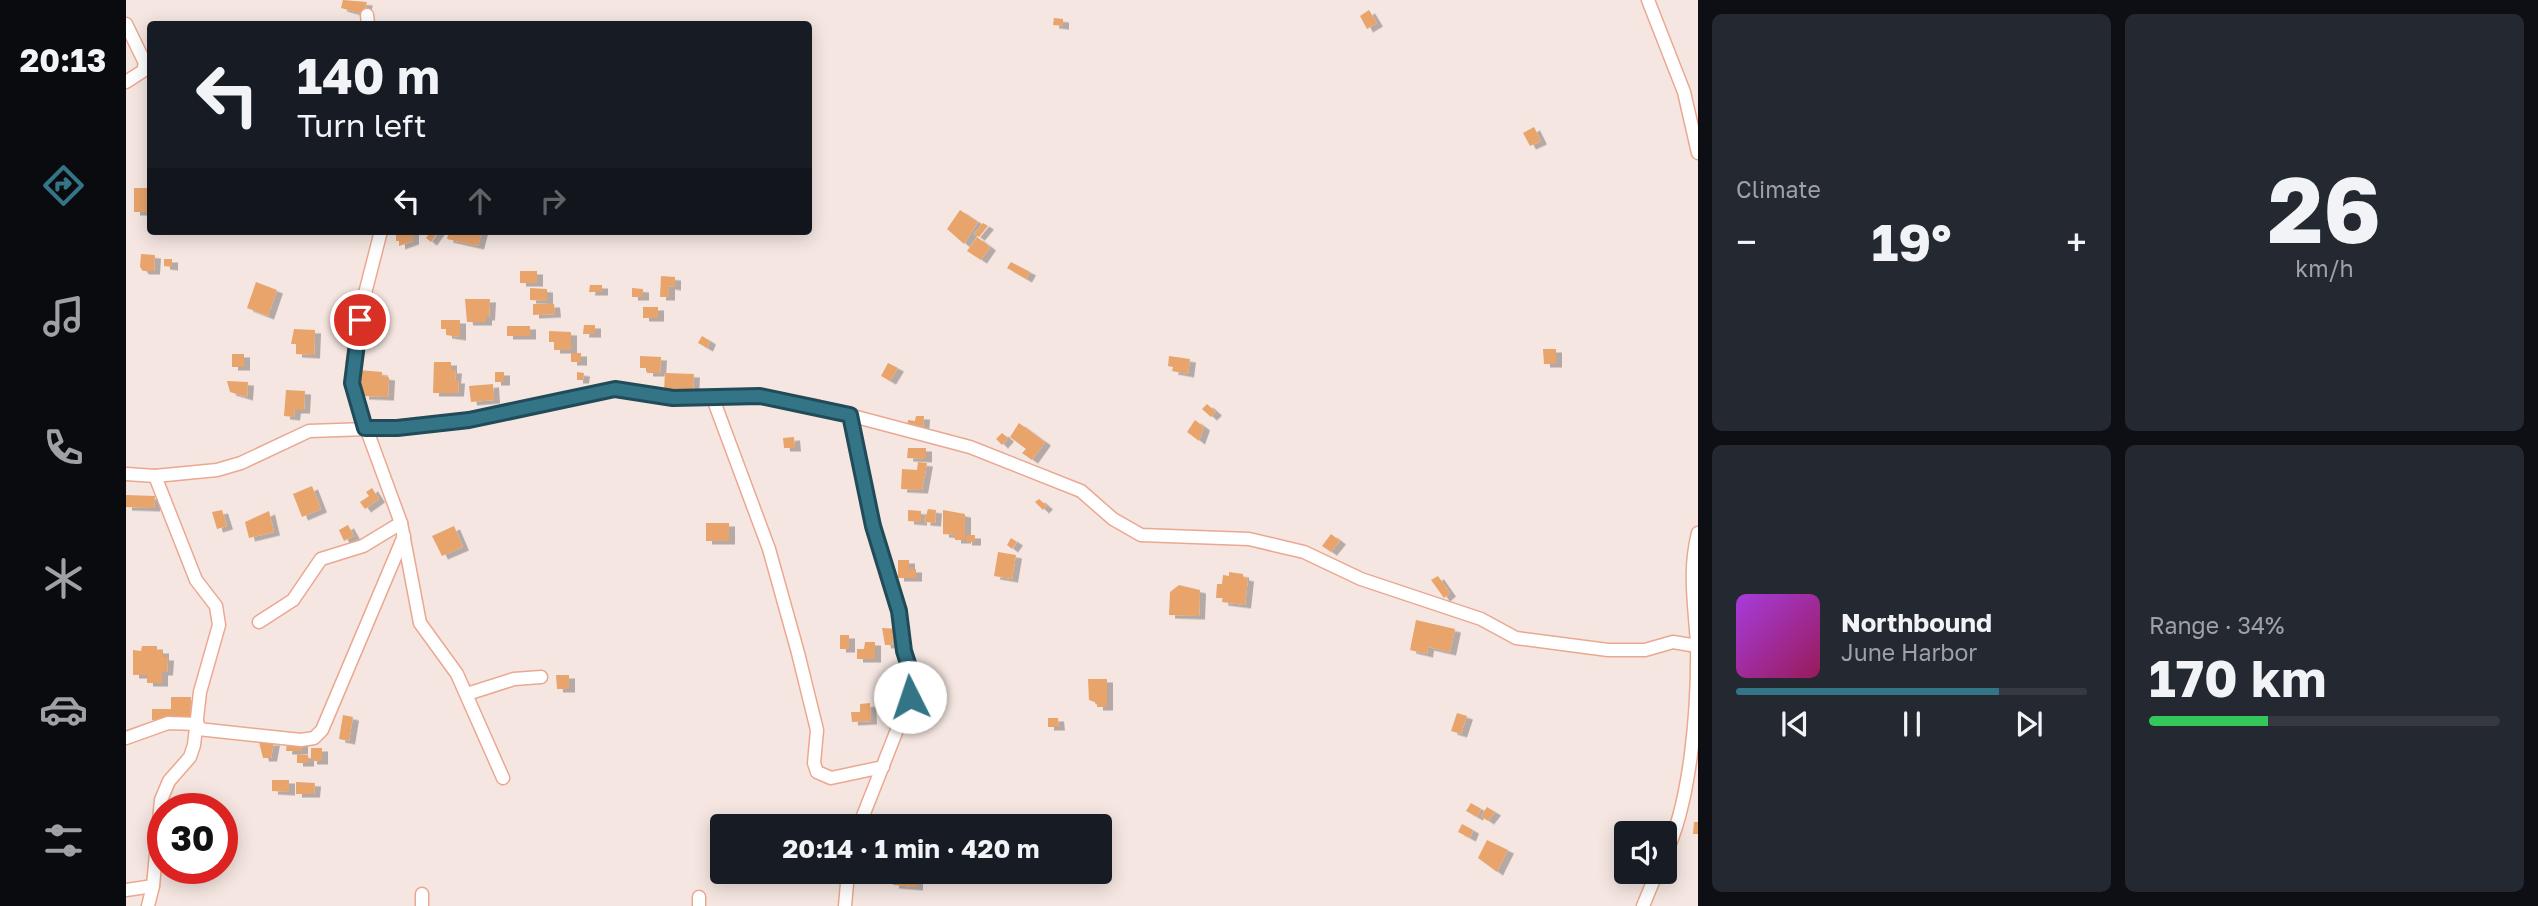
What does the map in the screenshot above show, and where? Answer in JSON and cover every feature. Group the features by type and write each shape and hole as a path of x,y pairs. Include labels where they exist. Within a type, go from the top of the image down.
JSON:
{"street":[{"path":"1648,0 1684,92 1698,153"},
{"path":"126,24 145,63 143,71 126,82"},
{"path":"380,235 362,305 353,362 354,395 385,474 402,530 420,623 467,694 503,778"},
{"path":"126,474 155,476 217,470 241,463 309,431 397,428 469,420 615,389 673,398 760,396 850,415 971,447 1062,482 1092,498 1113,519 1141,535 1230,537 1304,552 1385,588 1481,619 1517,638 1608,650 1645,650 1673,642 1697,646"},
{"path":"712,396 769,549 817,730 814,763 817,772 831,778 883,767"},
{"path":"850,415 869,508 899,611 904,651 912,676 910,697 864,814"},
{"path":"148,906 153,886 162,800 169,781 190,757 198,727 200,692 218,634 219,615 196,580 155,476"},
{"path":"259,622 297,595 321,559 402,530"},
{"path":"126,738 168,723 301,740 314,738 323,730 402,530"},
{"path":"1675,821 1690,772 1697,646 1690,584 1698,533"},
{"path":"467,694 513,679 541,677"},
{"path":"845,906 847,884"},
{"path":"1643,906 1652,884"},
{"path":"126,890 153,886"}],"building":[{"path":"343,0 367,2 363,14 341,8"},
{"path":"1369,10 1377,23 1367,29 1360,16"},
{"path":"1054,18 1063,19 1063,26 1053,25"},
{"path":"1534,127 1541,141 1530,146 1523,133"},
{"path":"134,188 147,188 147,212 134,212"},
{"path":"960,210 978,222 964,244 947,229"},
{"path":"983,223 988,226 979,237 974,234"},
{"path":"396,235 413,235 413,241 399,246 399,241 396,241"},
{"path":"428,235 436,235 431,242 426,238"},
{"path":"448,235 481,235 478,246 447,239"},
{"path":"977,237 990,247 981,260 967,251"},
{"path":"141,254 155,255 154,271 143,271 140,267"},
{"path":"164,259 172,259 172,267 164,266"},
{"path":"1011,262 1030,272 1026,279 1007,268"},
{"path":"520,271 537,271 537,283 520,283"},
{"path":"661,276 675,277 675,287 669,286 669,297 660,297"},
{"path":"256,282 277,290 268,316 247,308"},
{"path":"590,285 602,285 602,292 589,292"},
{"path":"530,288 547,289 547,301 530,300"},
{"path":"632,288 643,289 643,297 632,297"},
{"path":"465,299 490,299 486,322 467,322"},
{"path":"533,304 554,304 555,314 533,315"},
{"path":"643,307 658,307 658,318 643,318"},
{"path":"441,320 460,320 460,337 446,335 446,329 441,329"},
{"path":"584,325 595,325 595,334 583,334"},
{"path":"507,326 530,326 530,336 507,336"},
{"path":"294,329 315,330 314,355 296,354 296,344 291,344"},
{"path":"549,331 571,332 571,350 554,350 554,342 549,342"},
{"path":"702,336 710,341 707,348 698,343"},
{"path":"1543,349 1556,349 1556,364 1544,364"},
{"path":"571,353 581,353 581,362 571,362"},
{"path":"232,354 244,354 244,367 232,367"},
{"path":"640,356 661,357 660,373 647,373 647,368 640,368"},
{"path":"1169,356 1190,359 1188,374 1172,371 1173,367 1168,366"},
{"path":"434,362 451,362 451,370 456,370 455,380 459,380 458,393 433,393"},
{"path":"888,363 898,368 890,381 881,376"},
{"path":"359,370 382,372 382,376 389,377 388,397 363,396 363,388 358,388"},
{"path":"495,372 504,372 504,382 495,382"},
{"path":"577,372 584,373 583,380 577,380"},
{"path":"665,373 694,374 693,392 664,390"},
{"path":"227,381 248,382 247,397 230,392"},
{"path":"493,384 494,400 471,402 469,386"},
{"path":"286,390 305,391 304,410 295,410 294,417 284,416"},
{"path":"1207,404 1216,412 1211,417 1202,409"},
{"path":"916,416 924,416 923,431 907,429 908,420 915,421"},
{"path":"1195,420 1204,427 1199,441 1187,432"},
{"path":"1019,423 1045,442 1032,460 1022,453 1026,449 1010,437"},
{"path":"1002,433 1008,438 1002,445 996,439"},
{"path":"794,437 795,448 784,448 783,438"},
{"path":"908,448 926,448 926,459 907,458"},
{"path":"918,462 927,463 922,490 901,489 902,469 917,470"},
{"path":"312,486 321,509 302,517 293,494"},
{"path":"372,488 379,499 365,509 360,502 369,496 366,492"},
{"path":"126,495 155,496 154,508 126,507"},
{"path":"1039,499 1047,506 1043,510 1035,502"},
{"path":"928,509 936,510 935,523 924,522"},
{"path":"222,510 227,526 217,529 212,512"},
{"path":"908,510 921,511 921,522 908,521"},
{"path":"943,510 965,514 965,540 955,540 955,535 943,534"},
{"path":"269,511 274,532 249,538 245,522"},
{"path":"706,523 729,523 729,541 706,541"},
{"path":"348,525 354,536 344,541 339,530"},
{"path":"454,526 463,547 442,556 432,536"},
{"path":"1331,534 1340,541 1331,552 1322,546"},
{"path":"966,535 975,535 975,542 966,542"},
{"path":"1011,538 1017,542 1012,549 1007,545"},
{"path":"998,552 1016,555 1012,579 994,576"},
{"path":"898,560 909,560 909,569 916,569 916,578 898,578"},
{"path":"1229,572 1243,574 1243,577 1248,578 1245,605 1222,602 1223,598 1216,598 1217,584 1222,584 1223,575 1229,576"},
{"path":"1438,576 1450,593 1444,598 1431,580"},
{"path":"1179,585 1200,590 1199,616 1169,615 1170,592"},
{"path":"1416,620 1455,629 1450,652 1428,647 1427,654 1410,650"},
{"path":"882,628 900,629 900,640 893,639 892,645 885,645"},
{"path":"840,635 849,635 849,649 840,649"},
{"path":"865,642 875,642 875,659 857,659 857,649 864,649"},
{"path":"142,646 157,646 157,650 163,650 163,657 168,657 167,672 162,672 162,683 147,683 147,675 133,675 133,650 141,651"},
{"path":"556,675 569,675 569,689 557,689"},
{"path":"1088,679 1107,679 1107,707 1097,707 1097,703 1089,700"},
{"path":"171,697 191,697 190,720 152,720 152,709 171,709"},
{"path":"870,703 871,721 852,722 851,712 860,712 860,704"},
{"path":"1457,713 1467,716 1461,734 1451,731"},
{"path":"343,715 353,717 349,741 339,739"},
{"path":"1048,718 1058,718 1059,727 1048,727"},
{"path":"259,742 274,742 271,758 263,758"},
{"path":"287,742 302,742 302,751 286,751"},
{"path":"311,748 322,748 322,761 311,761"},
{"path":"297,754 308,755 308,763 297,763"},
{"path":"272,780 289,780 289,792 272,791"},
{"path":"296,782 315,783 314,794 296,794"},
{"path":"1471,803 1481,809 1477,817 1466,811"},
{"path":"1487,807 1495,812 1488,821 1481,816"},
{"path":"1694,822 1698,822 1698,834 1693,834"},
{"path":"1462,824 1473,830 1470,838 1458,832"},
{"path":"1487,840 1508,850 1497,872 1478,858"},
{"path":"917,884 917,887 893,885"}],"route":[{"path":"360,320 352,383 365,428 397,428 469,420 595,391 615,389 673,398 760,396 850,415 873,526 899,611 904,651 912,676 910,697"}]}
